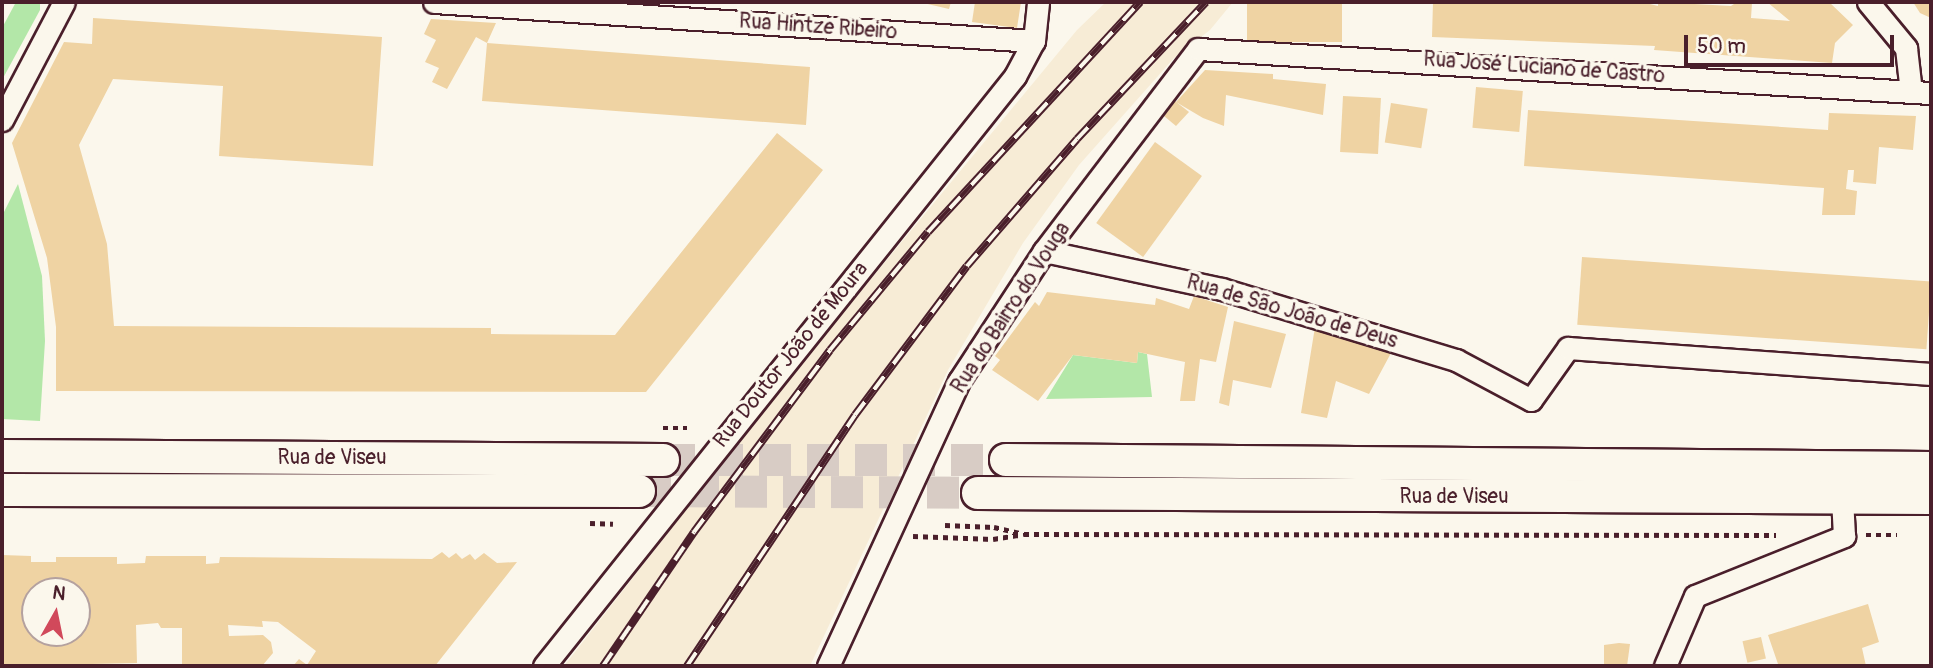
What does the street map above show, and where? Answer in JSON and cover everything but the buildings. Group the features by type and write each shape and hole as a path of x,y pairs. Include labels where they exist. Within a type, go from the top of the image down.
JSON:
{"main road":[{"name":"Rua de Viseu","path":"2,456 663,460"},
{"name":"Rua de Viseu","path":"1006,460 1931,468"},
{"name":"Rua de Viseu","path":"2,490 639,491"},
{"name":"Rua de Viseu","path":"978,493 1931,498"}],"street":[{"path":"2,120 64,2"},
{"name":"Rua Hintze Ribeiro","path":"447,2 1034,41"},
{"path":"1034,41 1038,2"},
{"path":"1868,2 1906,48 1921,93"},
{"name":"Rua Doutor João de Moura","path":"544,666 1015,76 1034,41"},
{"name":"Rua José Luciano de Castro","path":"1198,49 1921,93"},
{"name":"Rua do Bairro do Vouga","path":"828,666 959,381 1044,251 1198,49"},
{"name":"Rua de São João de Deus","path":"1044,251 1222,289 1456,360 1531,400 1568,348 1931,374"},
{"path":"1665,666 1695,596 1844,536 1842,499"}],"path":[{"path":"581,523 613,524"},
{"path":"945,525 994,527 1024,534"},
{"path":"888,536 993,539 1024,534 1788,536"},
{"path":"1844,536 1897,535"}],"shaded area":[{"path":"1106,2 1233,2 1210,30 1174,58 1079,165 1023,243 948,370 810,666 564,666 789,378 1077,30"}],"green space":[{"path":"16,2 40,2 40,10 2,80 2,28"},
{"path":"18,184 42,276 45,341 40,421 2,419 2,216"},
{"path":"1138,352 1147,354 1152,397 1046,399 1073,355 1137,363"}],"tunnel":[{"path":"663,460 1006,460"},
{"path":"639,491 978,493"}],"railway":[{"path":"603,666 694,532 830,350 928,232 1140,2"},
{"path":"687,666 855,415 967,266 1077,139 1206,2"}]}
